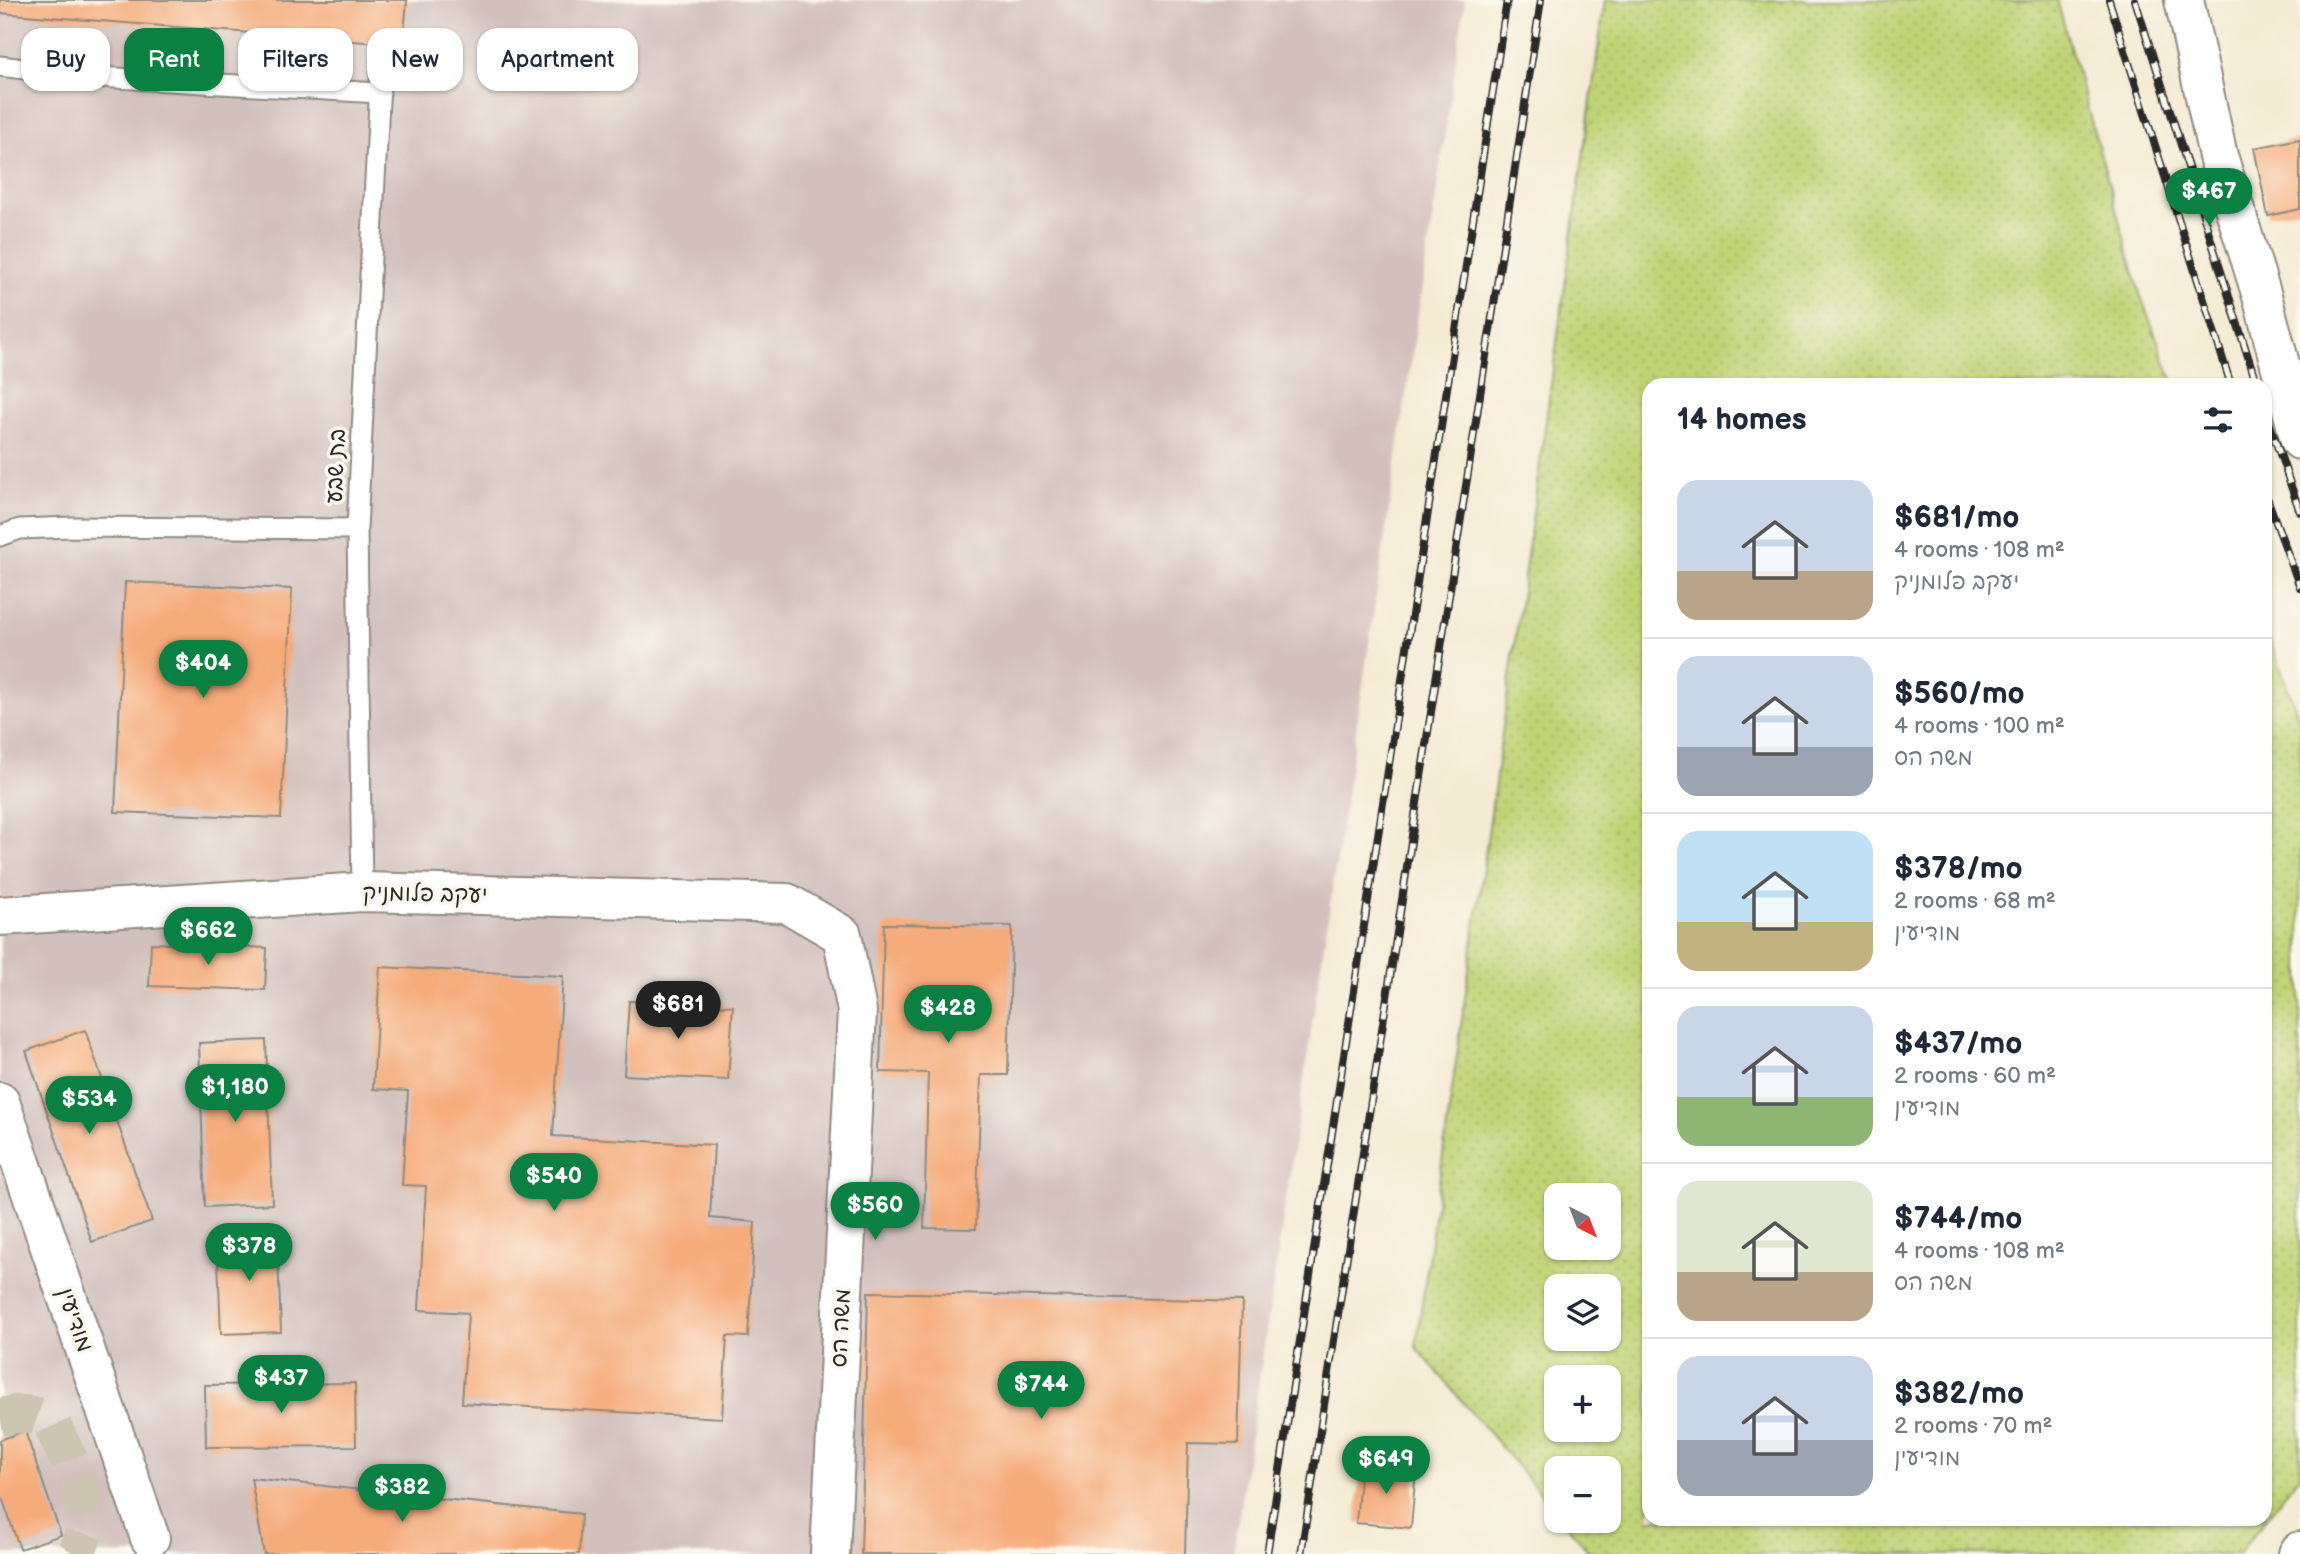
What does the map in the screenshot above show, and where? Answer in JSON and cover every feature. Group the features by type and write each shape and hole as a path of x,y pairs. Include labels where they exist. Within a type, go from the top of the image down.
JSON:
{"street":[{"path":"2184,0 2218,156 2262,296 2300,439"},
{"name":"יעקב פלומניק","path":"0,916 362,892 787,903 842,935"},
{"name":"משה הס","path":"830,1554 857,1011 842,935"},
{"name":"מודיעין","path":"0,1102 150,1538"}],"lane":[{"path":"0,66 81,76 380,93"},
{"name":"בת שבע","path":"362,892 357,529 380,93"},
{"path":"0,536 20,529 71,527 357,529"}],"shaded area":[{"path":"0,0 1465,0 1233,1554 0,1554"}],"green space":[{"path":"1605,0 2057,0 2139,291 2171,378 1642,378 1642,1526 2260,1526 2239,1554 1591,1554 1573,1533 1621,1533 1621,1456 1544,1456 1544,1498 1416,1347"},
{"path":"2272,645 2300,721 2300,1474 2272,1511"}],"building":[{"path":"0,0 407,0 405,28 367,28 367,42 353,41 353,28 238,28 238,32 224,31 224,28 189,28 0,13"},
{"path":"2300,139 2300,209 2268,216 2254,148"},
{"path":"125,582 292,589 281,818 115,812"},
{"path":"884,924 1012,926 1008,1075 981,1075 976,1229 924,1228 928,1073 880,1072"},
{"path":"151,943 267,948 265,990 149,986"},
{"path":"380,967 563,976 553,1136 714,1145 710,1218 755,1222 748,1337 727,1336 722,1418 462,1403 468,1313 419,1310 426,1186 402,1185 408,1091 373,1089"},
{"path":"629,1001 733,1006 728,1080 624,1075"},
{"path":"85,1030 152,1221 92,1242 26,1051"},
{"path":"266,1040 272,1204 205,1207 199,1043"},
{"path":"277,1232 281,1332 221,1334 217,1235"},
{"path":"868,1292 1242,1301 1238,1444 1188,1443 1185,1554 861,1554"},
{"path":"355,1383 356,1446 206,1447 205,1385"},
{"path":"25,1431 61,1535 20,1549 0,1492 0,1440"},
{"path":"1361,1464 1416,1469 1411,1528 1356,1523"},
{"path":"251,1478 581,1514 579,1554 264,1554"}],"tunnel":[{"path":"0,1417 27,1414 52,1424 74,1472 84,1506 82,1539 74,1554"}],"railway":[{"path":"1267,1554 1507,0"},
{"path":"1301,1554 1541,0"},
{"path":"2109,0 2229,378"},
{"path":"2135,0 2255,378"},
{"path":"2272,431 2300,512"},
{"path":"2272,512 2300,587"}]}
